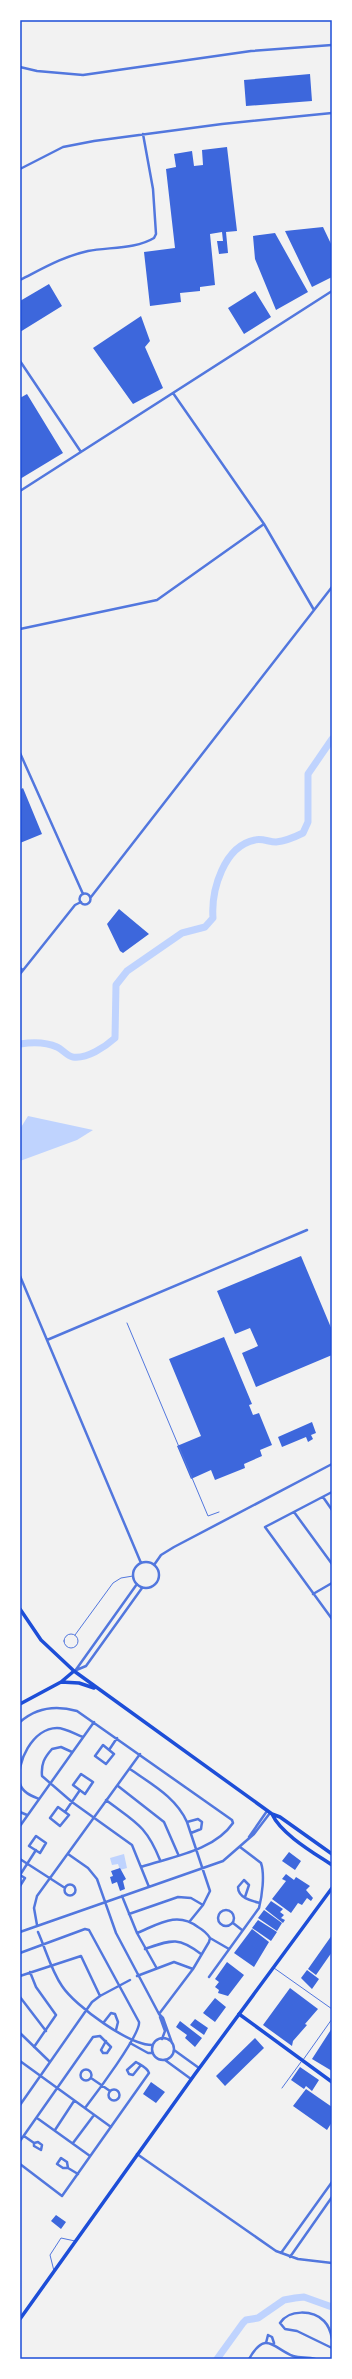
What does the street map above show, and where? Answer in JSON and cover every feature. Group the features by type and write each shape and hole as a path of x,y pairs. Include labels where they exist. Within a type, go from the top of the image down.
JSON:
{"main road":[{"path":"20,1609 42,1640 74,1671 270,1813 280,1817 332,1854"},
{"path":"20,1706 24,1702 61,1682 74,1671"},
{"path":"61,1682 78,1683 99,1690"},
{"path":"270,1813 275,1821 289,1833 332,1865"},
{"path":"20,2319 191,2079 332,1888"},
{"path":"239,2014 332,2082"}],"street":[{"path":"20,67 37,71 83,75 251,51 332,45"},
{"path":"20,169 63,147 143,134 332,112"},
{"path":"20,280 66,258 87,251 141,243 154,238 156,234 153,189 143,134"},
{"path":"20,491 332,291"},
{"path":"20,361 81,452"},
{"path":"173,393 264,524 314,610"},
{"path":"20,629 158,600 264,524"},
{"path":"20,974 75,905 81,902 87,904 332,587"},
{"path":"20,753 83,894"},
{"path":"83,894 88,894 91,897"},
{"path":"81,902 80,896 83,894"},
{"path":"47,1340 307,1230"},
{"path":"20,1276 141,1563"},
{"path":"154,1565 161,1556 174,1547 332,1464"},
{"path":"332,1492 265,1527 332,1619"},
{"path":"323,1497 332,1510"},
{"path":"294,1512 332,1564"},
{"path":"141,1563 154,1565 159,1573 158,1582 151,1587 142,1588 136,1584 133,1576 135,1568 141,1563"},
{"path":"313,1594 332,1583"},
{"path":"74,1671 136,1584"},
{"path":"74,1671 86,1666 142,1588"},
{"path":"20,1722 33,1712 57,1707 77,1711 232,1820 233,1823 222,1837 196,1848 141,1867"},
{"path":"20,1826 94,1722"},
{"path":"39,1799 25,1792 20,1785 20,1772 30,1742 42,1732 57,1728 83,1737"},
{"path":"109,1750 117,1738"},
{"path":"102,1745 109,1750 114,1754 106,1764 95,1756 102,1745"},
{"path":"72,1752 61,1747 52,1749 44,1758 41,1767 42,1776 50,1785 72,1802 132,1845 149,1887"},
{"path":"37,1926 34,1902 140,1754"},
{"path":"130,1769 166,1794 182,1810 191,1832 210,1891 203,1905 190,1921"},
{"path":"81,1774 93,1782 84,1794 80,1790 73,1785 81,1774"},
{"path":"118,1786 164,1822 178,1854"},
{"path":"65,1812 80,1790"},
{"path":"106,1800 145,1829 160,1860"},
{"path":"58,1807 65,1812 69,1815 60,1826 50,1818 58,1807"},
{"path":"20,1812 27,1815"},
{"path":"249,1838 264,1815 270,1813"},
{"path":"20,1932 204,1869 223,1861 249,1838 270,1813"},
{"path":"187,1822 198,1819 202,1822 201,1829 191,1832"},
{"path":"36,1836 46,1843 40,1853 36,1850 29,1846 36,1836"},
{"path":"209,1977 259,1908 263,1871 261,1863 240,1847"},
{"path":"20,1886 25,1878 20,1874 36,1850"},
{"path":"68,1854 88,1868 97,1879 104,1903 116,1933 137,1976 160,2015 174,2050 199,2068"},
{"path":"20,1859 65,1888"},
{"path":"246,1897 249,1885 244,1880 238,1890 249,1901 260,1903"},
{"path":"72,1885 75,1892 69,1896 66,1894 65,1888 72,1885"},
{"path":"122,1896 137,1933 156,1967"},
{"path":"129,1914 178,1897 191,1898 203,1905"},
{"path":"221,1910 225,1910 234,1916 233,1923 228,1927 217,1920 216,1916 221,1910"},
{"path":"137,1933 172,1919 190,1921 210,1938 229,1949"},
{"path":"233,1923 242,1930"},
{"path":"20,1953 85,1929 89,1930 139,2022 139,2028 131,2042 85,2108"},
{"path":"38,1932 51,1966 62,1988 86,2010 148,2053 153,2053"},
{"path":"160,2015 193,1969 210,1938"},
{"path":"145,1949 177,1940 188,1944 201,1954"},
{"path":"20,1976 81,1956 100,1996"},
{"path":"137,1976 156,1967 174,1962 193,1969"},
{"path":"30,1972 36,1987 56,2015 34,2048"},
{"path":"20,2105 86,2010 100,1996 130,1980"},
{"path":"20,1997 46,2031"},
{"path":"104,2022 111,2013 115,2014 118,2022 116,2030"},
{"path":"131,2042 153,2045 162,2039 166,2031 163,2022"},
{"path":"20,2033 50,2062"},
{"path":"20,2141 97,2035 106,2041 112,2047 106,2053 103,2053 101,2050 106,2041"},
{"path":"162,2039 172,2043"},
{"path":"153,2045 153,2053 158,2059 165,2060 191,2079"},
{"path":"165,2060 171,2057 174,2050"},
{"path":"20,2061 111,2127"},
{"path":"20,2164 62,2196 148,2073 141,2065 133,2063 127,2070 129,2074 133,2075 141,2065"},
{"path":"91,2078 84,2081 80,2076 81,2072 89,2070 91,2078 110,2091"},
{"path":"115,2089 119,2091 119,2099 111,2100 108,2096 110,2091 115,2089"},
{"path":"55,2130 74,2101"},
{"path":"73,2143 94,2114"},
{"path":"38,2118 90,2156"},
{"path":"24,2136 34,2143"},
{"path":"137,2154 281,2253 290,2257 332,2263"},
{"path":"68,2168 68,2162 61,2158 57,2164 78,2174"},
{"path":"281,2253 332,2182"},
{"path":"290,2257 332,2197"},
{"path":"332,2339 324,2321 309,2313 292,2314 280,2323 285,2329 297,2331 332,2348"},
{"path":"266,2343 268,2335 272,2337 274,2344"},
{"path":"249,2359 261,2345 266,2343 274,2344 291,2357 315,2359"}],"lane":[{"path":"127,1323 208,1516 218,1512"},
{"path":"75,1635 112,1584 121,1578 133,1576"},
{"path":"69,1634 75,1635 78,1639 78,1644 74,1648 68,1648 64,1643 65,1637 69,1634"},
{"path":"274,1968 332,2009"},
{"path":"282,2088 332,2019"},
{"path":"54,2271 50,2256 61,2238 76,2241"}],"water":[{"path":"28,1116 93,1130 77,1140 20,1161 20,1129"},
{"path":"124,1854 127,1868 120,1870 118,1864 112,1865 110,1858"}],"building":[{"path":"310,74 312,101 246,106 244,80"},
{"path":"227,147 237,231 226,232 228,253 219,254 217,241 223,241 222,232 210,234 215,285 200,287 200,291 180,293 181,302 150,306 144,252 175,248 166,169 176,167 174,154 192,151 194,166 203,165 202,150"},
{"path":"323,227 332,246 332,277 312,287 285,231"},
{"path":"275,233 308,292 276,310 255,259 253,236"},
{"path":"49,284 62,306 20,332 20,301"},
{"path":"255,291 271,317 244,334 228,308"},
{"path":"141,316 150,341 145,347 163,388 133,404 93,348"},
{"path":"27,394 63,453 20,479 20,398"},
{"path":"23,788 42,834 20,843 20,790"},
{"path":"119,909 149,934 123,953 120,951 107,924"},
{"path":"301,1256 332,1330 332,1355 256,1387 242,1353 258,1346 250,1328 235,1334 217,1291"},
{"path":"224,1337 252,1404 249,1405 253,1415 259,1413 272,1445 260,1450 262,1456 244,1464 245,1468 215,1480 211,1470 191,1479 177,1446 201,1436 169,1359"},
{"path":"312,1422 316,1433 311,1435 313,1439 308,1442 306,1437 282,1447 278,1437"},
{"path":"289,1852 301,1861 295,1870 282,1861"},
{"path":"120,1868 126,1879 123,1881 125,1889 120,1891 117,1882 112,1884 110,1877 113,1876 111,1871"},
{"path":"286,1874 294,1880 296,1877 310,1886 306,1890 313,1898 311,1901 307,1898 302,1905 298,1903 291,1913 272,1899 286,1881 282,1879"},
{"path":"271,1901 283,1909 280,1912 284,1915 281,1918 285,1920 283,1923 265,1909"},
{"path":"264,1910 282,1923 277,1931 258,1918"},
{"path":"258,1920 277,1932 271,1941 252,1928"},
{"path":"252,1929 269,1942 254,1967 234,1953"},
{"path":"332,1935 332,1952 316,1975 308,1969"},
{"path":"227,1962 244,1975 228,1996 218,1993 219,1990 215,1987 219,1982 215,1979"},
{"path":"307,1970 319,1979 312,1989 301,1978"},
{"path":"290,1988 318,2009 293,2041 292,2046 263,2025"},
{"path":"215,1998 226,2007 215,2022 203,2013"},
{"path":"195,2019 208,2028 204,2035 190,2025"},
{"path":"180,2021 202,2038 195,2047 185,2038 187,2035 176,2027"},
{"path":"332,2028 332,2071 312,2059"},
{"path":"255,2038 264,2048 225,2086 216,2076"},
{"path":"300,2067 319,2080 312,2091 306,2086 304,2089 291,2080"},
{"path":"151,2082 165,2092 156,2103 143,2094"},
{"path":"306,2089 332,2107 332,2122 327,2130 293,2106"},
{"path":"56,2215 66,2222 61,2229 51,2221"}],"waterway":[{"path":"20,1044 44,1043 53,1045 73,1057 78,1057 96,1052 115,1038 116,985 127,971 182,933 205,927 213,918 214,895 217,883 228,860 235,851 244,844 255,840 260,839 276,842 283,841 303,833 308,822 308,774 332,739"},
{"path":"217,2359 246,2320 258,2318 284,2300 304,2297 332,2307"}]}
